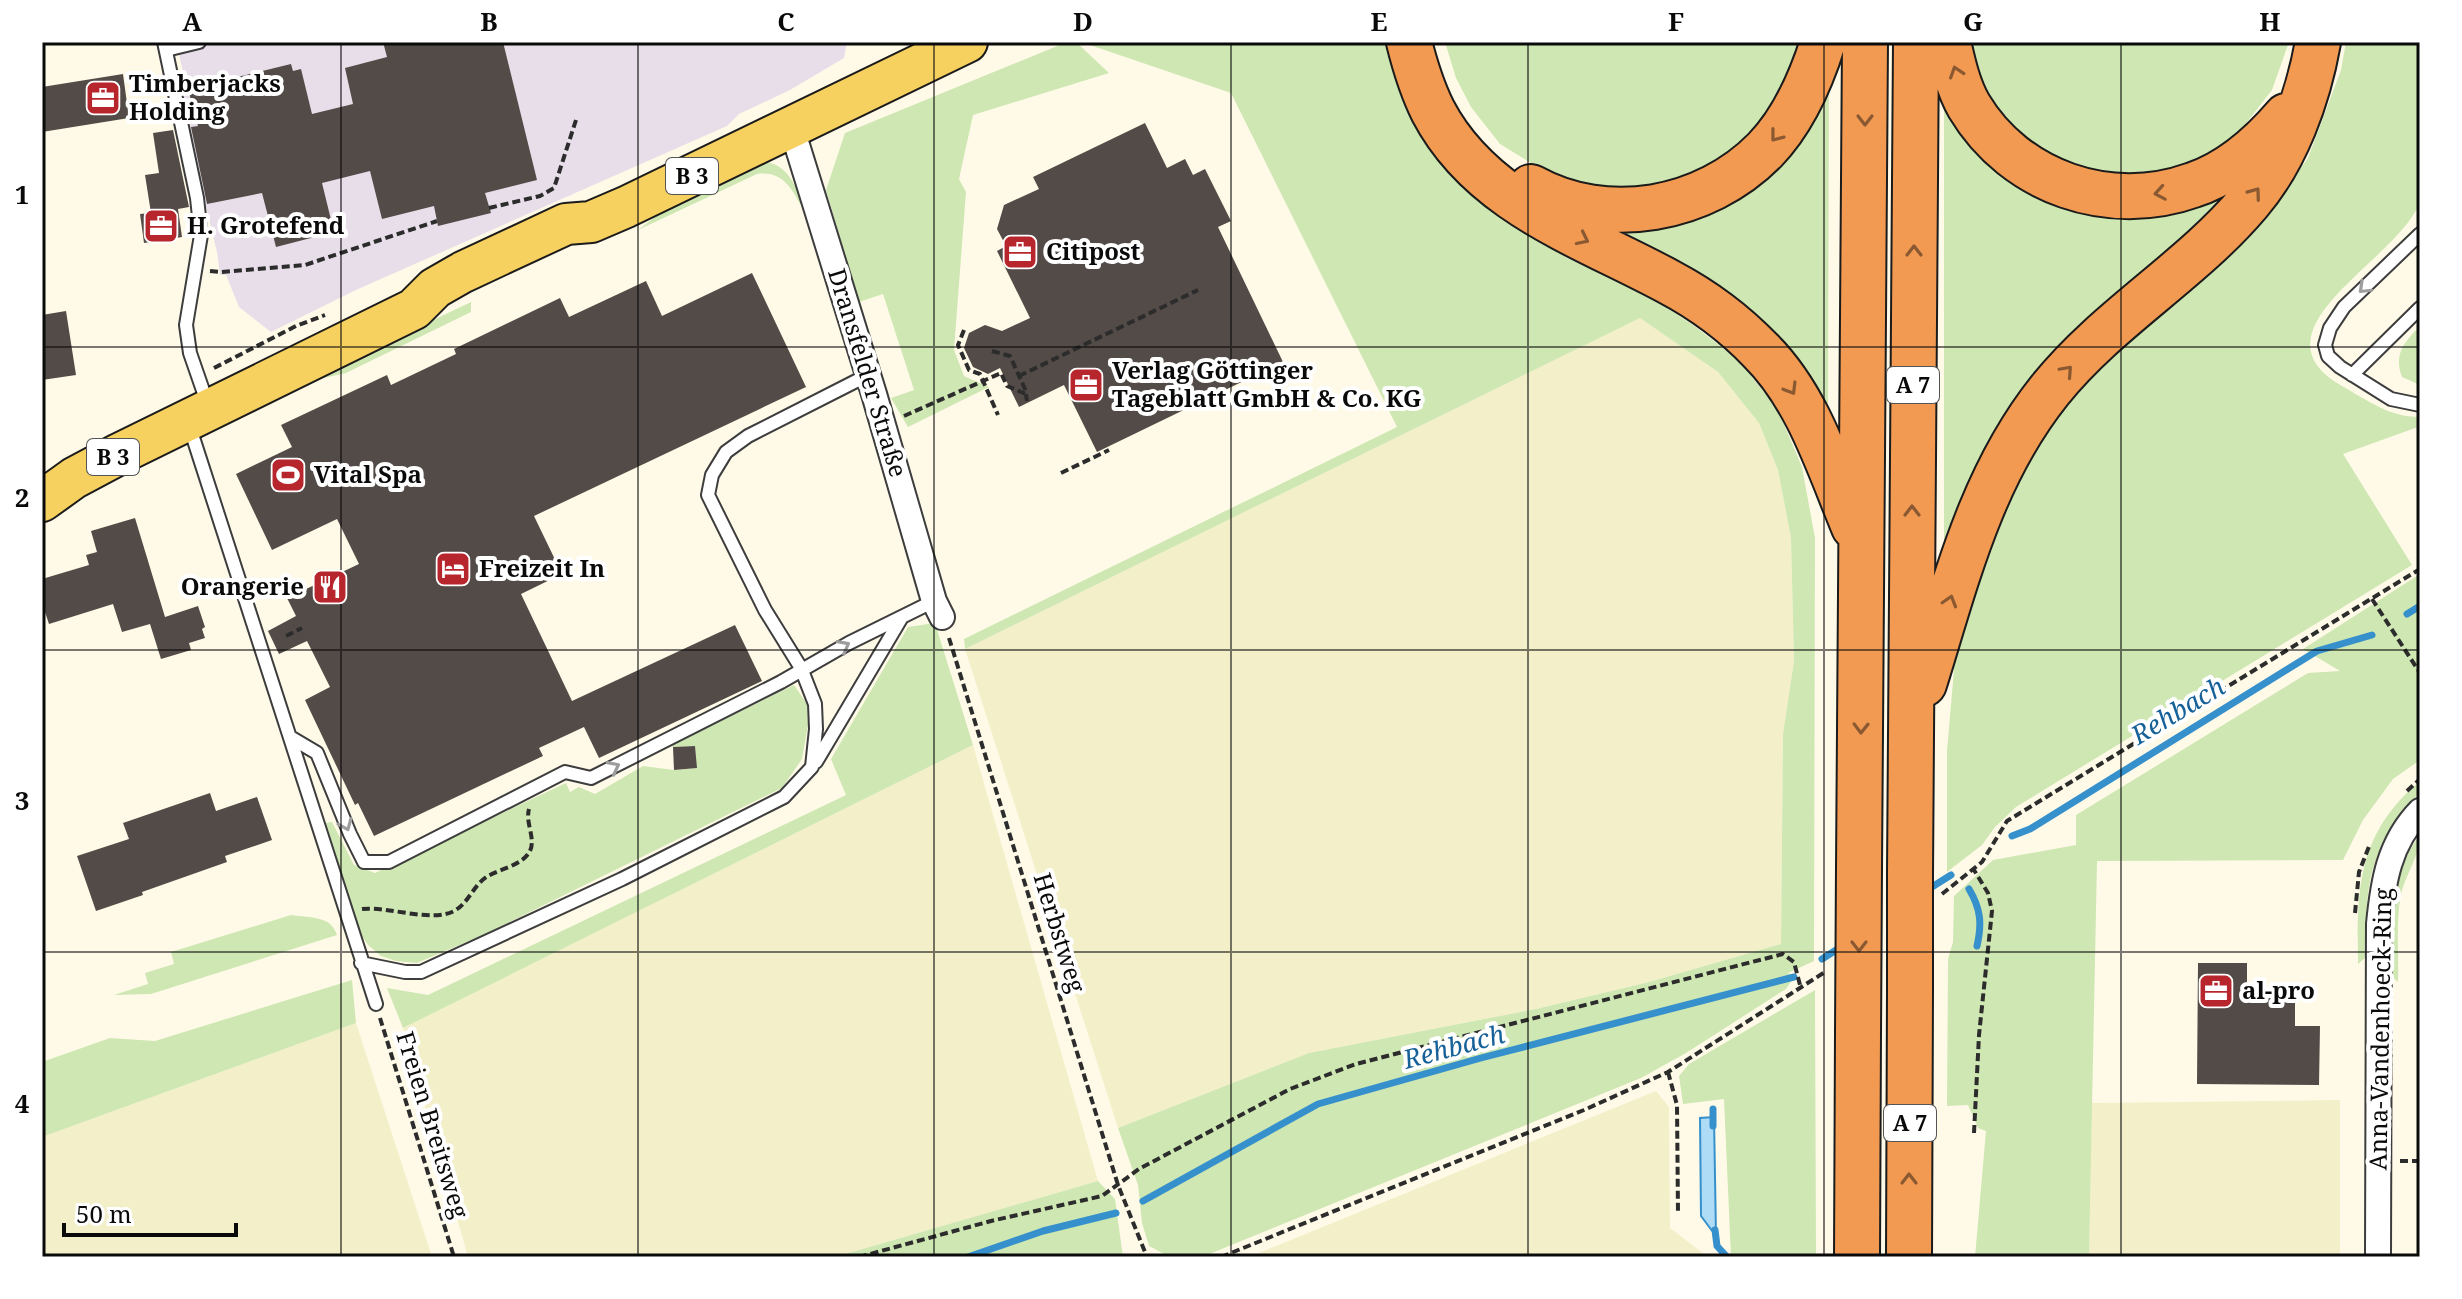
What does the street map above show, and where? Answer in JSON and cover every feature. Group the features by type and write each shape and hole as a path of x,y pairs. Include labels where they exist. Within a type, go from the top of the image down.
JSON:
{"highway":[{"path":"1409,42 1425,94 1434,112 1454,142 1483,174 1534,213 1698,299 1763,352 1781,372 1808,420 1862,548"},
{"path":"1429,42 1448,105 1474,142 1495,163 1513,177 1558,199 1604,209 1632,210 1681,202 1704,193 1726,181 1765,149 1794,111 1823,42"},
{"name":"A 7","path":"1857,1257 1865,42"},
{"name":"A 7","path":"1909,1257 1916,42"},
{"path":"1948,42 1955,73 1967,103 1985,130 2008,153 2052,181 2108,196 2137,197 2166,193 2196,185 2220,172 2267,137 2307,84"},
{"path":"1911,729 1974,524 2013,442 2050,390 2088,348 2202,251 2251,200 2297,118 2318,42"}],"main road":[{"name":"B 3","path":"42,501 74,478 198,413 414,309 435,288 463,272 566,224 591,222 792,129 967,42"}],"street":[{"name":"Dransfelder Straße","path":"792,129 938,609"},
{"name":"Anna-Vandenhoeck-Ring","path":"2378,1257 2379,924 2383,880 2394,845 2420,811"}],"lane":[{"path":"199,42 165,46 197,198 201,235 186,311 187,335 198,379 198,413 290,737 376,1004"},
{"path":"2420,234 2344,307 2330,328 2325,345 2328,356 2352,375 2391,399 2420,405"},
{"path":"2352,375 2420,308"},
{"path":"812,767 815,704 801,668 765,610 708,495 712,475 726,452 748,436 868,375"},
{"path":"290,737 317,753 364,862 389,862 565,772 591,778 902,617 938,609"},
{"path":"361,963 421,972 622,879 784,797 812,767 902,617"}],"path":[{"path":"489,208 540,196 554,188 576,120"},
{"path":"195,269 221,272 305,265 437,221"},
{"path":"1019,376 1198,290"},
{"path":"964,330 958,345 969,370 980,374 998,415"},
{"path":"992,351 1010,356 1027,401"},
{"path":"927,406 1001,373 1007,386 1026,394"},
{"path":"1061,473 1109,450"},
{"path":"1950,888 1982,862 2007,821 2420,569"},
{"path":"2372,599 2420,673"},
{"name":"Herbstweg","path":"938,609 1118,1185 1147,1257"},
{"path":"286,636 302,628"},
{"path":"377,907 432,915 453,911 485,878 524,859 531,850 527,815 530,806"},
{"path":"1974,870 1988,893 1992,911 1979,1035 1974,1133"},
{"path":"859,1257 991,1221 1102,1196 1139,1169 1290,1089 1356,1064 1783,954 1794,962 1801,989"},
{"path":"1221,1257 1584,1110 1668,1072 1817,978"},
{"name":"Freien Breitsweg","path":"376,1004 454,1257"},
{"path":"1668,1072 1677,1105 1678,1213"},
{"path":"2400,1161 2420,1161"}],"shaded area":[{"path":"176,42 847,42 844,58 790,90 739,114 727,126 356,290 271,332 239,307 226,275 220,275 179,92 186,84"},
{"path":"1640,318 1718,372 1759,423 1778,470 1791,538 1794,661 1783,734 1781,944 1649,982 1536,1009 1309,1053 1118,1128 965,649"},
{"path":"973,745 1098,1181 835,1257 468,1257 403,1028"},
{"path":"356,1023 432,1257 42,1257 42,1137"},
{"path":"1656,1091 1669,1107 1670,1228 1708,1257 1249,1257"},
{"path":"2340,1100 2340,1257 2089,1257 2092,1103"}],"green space":[{"path":"1067,42 1076,42 1109,73 973,115 959,179 966,192 954,350 964,376 989,387 908,427 891,398 914,390 883,294 859,302 826,190 845,133"},
{"path":"1081,42 1387,42 1409,111 1431,149 1463,186 1502,216 1567,258 1651,297 1737,359 1777,408 1802,467 1815,538 1814,961 1788,973 1794,977 1786,989 1641,1078 1202,1257 1170,1257 1149,1246 1142,1223 1138,1185 1118,1128 1309,1053 1536,1009 1649,982 1781,944 1783,734 1794,661 1791,538 1778,470 1759,423 1718,372 1640,318 965,649 964,639 1397,427 1231,93"},
{"path":"1445,42 1803,42 1764,125 1706,173 1656,187 1602,189 1569,182 1547,173 1500,144 1471,107 1456,78"},
{"path":"1960,42 2289,42 2272,90 2237,135 2188,167 2151,178 2089,177 1996,124"},
{"path":"2346,42 2420,42 2420,202 2407,224 2337,295 2319,318 2310,342 2317,364 2342,386 2389,411 2420,417 2418,427 2343,454 2412,565 2016,807 1982,845 1947,872 1947,751 1955,658 1966,596 1991,514 2070,397 2124,344 2222,262 2277,201 2308,158 2341,70"},
{"path":"1829,59 1828,444 1798,380 1612,247 1606,220 1682,213"},
{"path":"1944,85 2060,194 2274,155 2095,334 1944,593"},
{"path":"763,162 784,170 803,203 800,204 788,185 778,177 757,174 638,230 677,200"},
{"path":"471,302 471,312 346,373 315,380 314,377"},
{"path":"2420,326 2420,385 2402,377 2399,361 2405,343"},
{"path":"2420,574 2420,760 2393,779 2363,820 2343,860 2097,861 2089,1257 1975,1257 1986,1131 1978,1128 1968,1105 1947,1106 1948,959 1953,942 1954,896 1993,860 2076,845 2076,815 2308,673 2340,671 2303,649"},
{"path":"935,623 973,745 403,1028 387,988 428,995 846,795 831,759 908,627"},
{"path":"794,685 807,704 808,725 802,759 782,788 485,934 417,963 381,956 360,933 326,823 332,822 354,865 375,873 566,783 570,792 579,787 595,794 643,766 674,770 696,768 695,746 671,745"},
{"path":"2420,781 2420,792 2389,831 2373,868 2367,909 2366,957 2358,964 2358,911 2365,864 2372,842 2399,801"},
{"path":"2420,835 2400,900 2398,982 2390,975 2393,902 2402,868"},
{"path":"291,915 325,921 337,935 151,994 114,995 148,984 145,973 174,964 171,952"},
{"path":"352,980 356,1023 42,1137 42,1062 110,1038 155,1041"},
{"path":"1815,990 1816,1257 1731,1257 1724,1099 1683,1104 1679,1076 1689,1064"},
{"path":"1098,1181 1115,1199 1123,1257 835,1257"}],"water":[{"path":"1714,1117 1716,1236 1701,1216 1700,1118"}],"building":[{"path":"383,42 503,42 537,180 485,193 491,213 438,226 434,206 382,219 370,171 322,183 334,232 276,247 262,193 207,204 191,127 198,126 188,89 291,64 293,71 301,69 312,114 353,104 345,68 387,57"},
{"path":"123,74 129,118 42,132 42,87"},
{"path":"1145,123 1167,168 1185,159 1193,175 1205,169 1231,221 1218,227 1283,362 1097,452 1064,385 1019,407 1000,368 988,374 973,367 964,348 969,333 985,325 1002,331 1030,318 997,251 1006,246 997,229 1004,205 1039,189 1033,177"},
{"path":"173,130 189,207 178,209 182,237 144,243 140,214 151,213 145,175 159,173 153,133"},
{"name":"Freizeit In","path":"752,273 806,387 534,516 562,574 521,594 572,701 735,625 762,681 599,758 584,727 539,748 543,756 374,836 358,803 355,805 305,700 330,687 307,641 279,654 268,631 296,616 287,598 359,564 337,519 272,550 236,474 292,447 281,425 387,375 391,385 456,354 454,349 560,298 569,317 646,281 662,316"},
{"path":"66,311 76,375 42,380 42,315"},
{"path":"135,518 165,617 198,606 205,638 189,643 191,650 161,659 150,624 122,632 113,604 49,624 42,603 42,579 89,565 86,555 97,552 91,531"},
{"path":"695,746 697,768 674,770 673,747"},
{"path":"210,793 216,811 257,797 272,840 225,856 227,862 96,911 77,856 129,839 123,823"},
{"path":"2198,963 2247,963 2247,989 2295,989 2295,1026 2320,1026 2319,1085 2197,1084"}],"waterway":[{"name":"Rehbach","path":"2407,614 2420,606"},
{"name":"Rehbach","path":"2012,836 2030,829 2317,651 2372,635"},
{"name":"Rehbach","path":"1924,892 1951,875"},
{"path":"1969,889 1979,917 1977,946"},
{"name":"Rehbach","path":"1822,959 1844,945"},
{"name":"Rehbach","path":"1143,1201 1318,1104 1481,1058 1794,977"},
{"path":"1713,1109 1713,1126"},
{"name":"Rehbach","path":"968,1257 1043,1231 1116,1213"},
{"path":"1715,1230 1717,1246 1727,1257"}],"place":[{"name":"Timberjacks Holding","path":"103,98"},
{"name":"H. Grotefend","path":"161,226"},
{"name":"Citipost","path":"1020,252"},
{"name":"Verlag Göttinger Tageblatt GmbH & Co. KG","path":"1086,385"},
{"name":"Vital Spa","path":"288,475"},
{"name":"Freizeit In","path":"453,569"},
{"name":"Orangerie","path":"330,587"},
{"name":"al-pro","path":"2216,991"}]}
